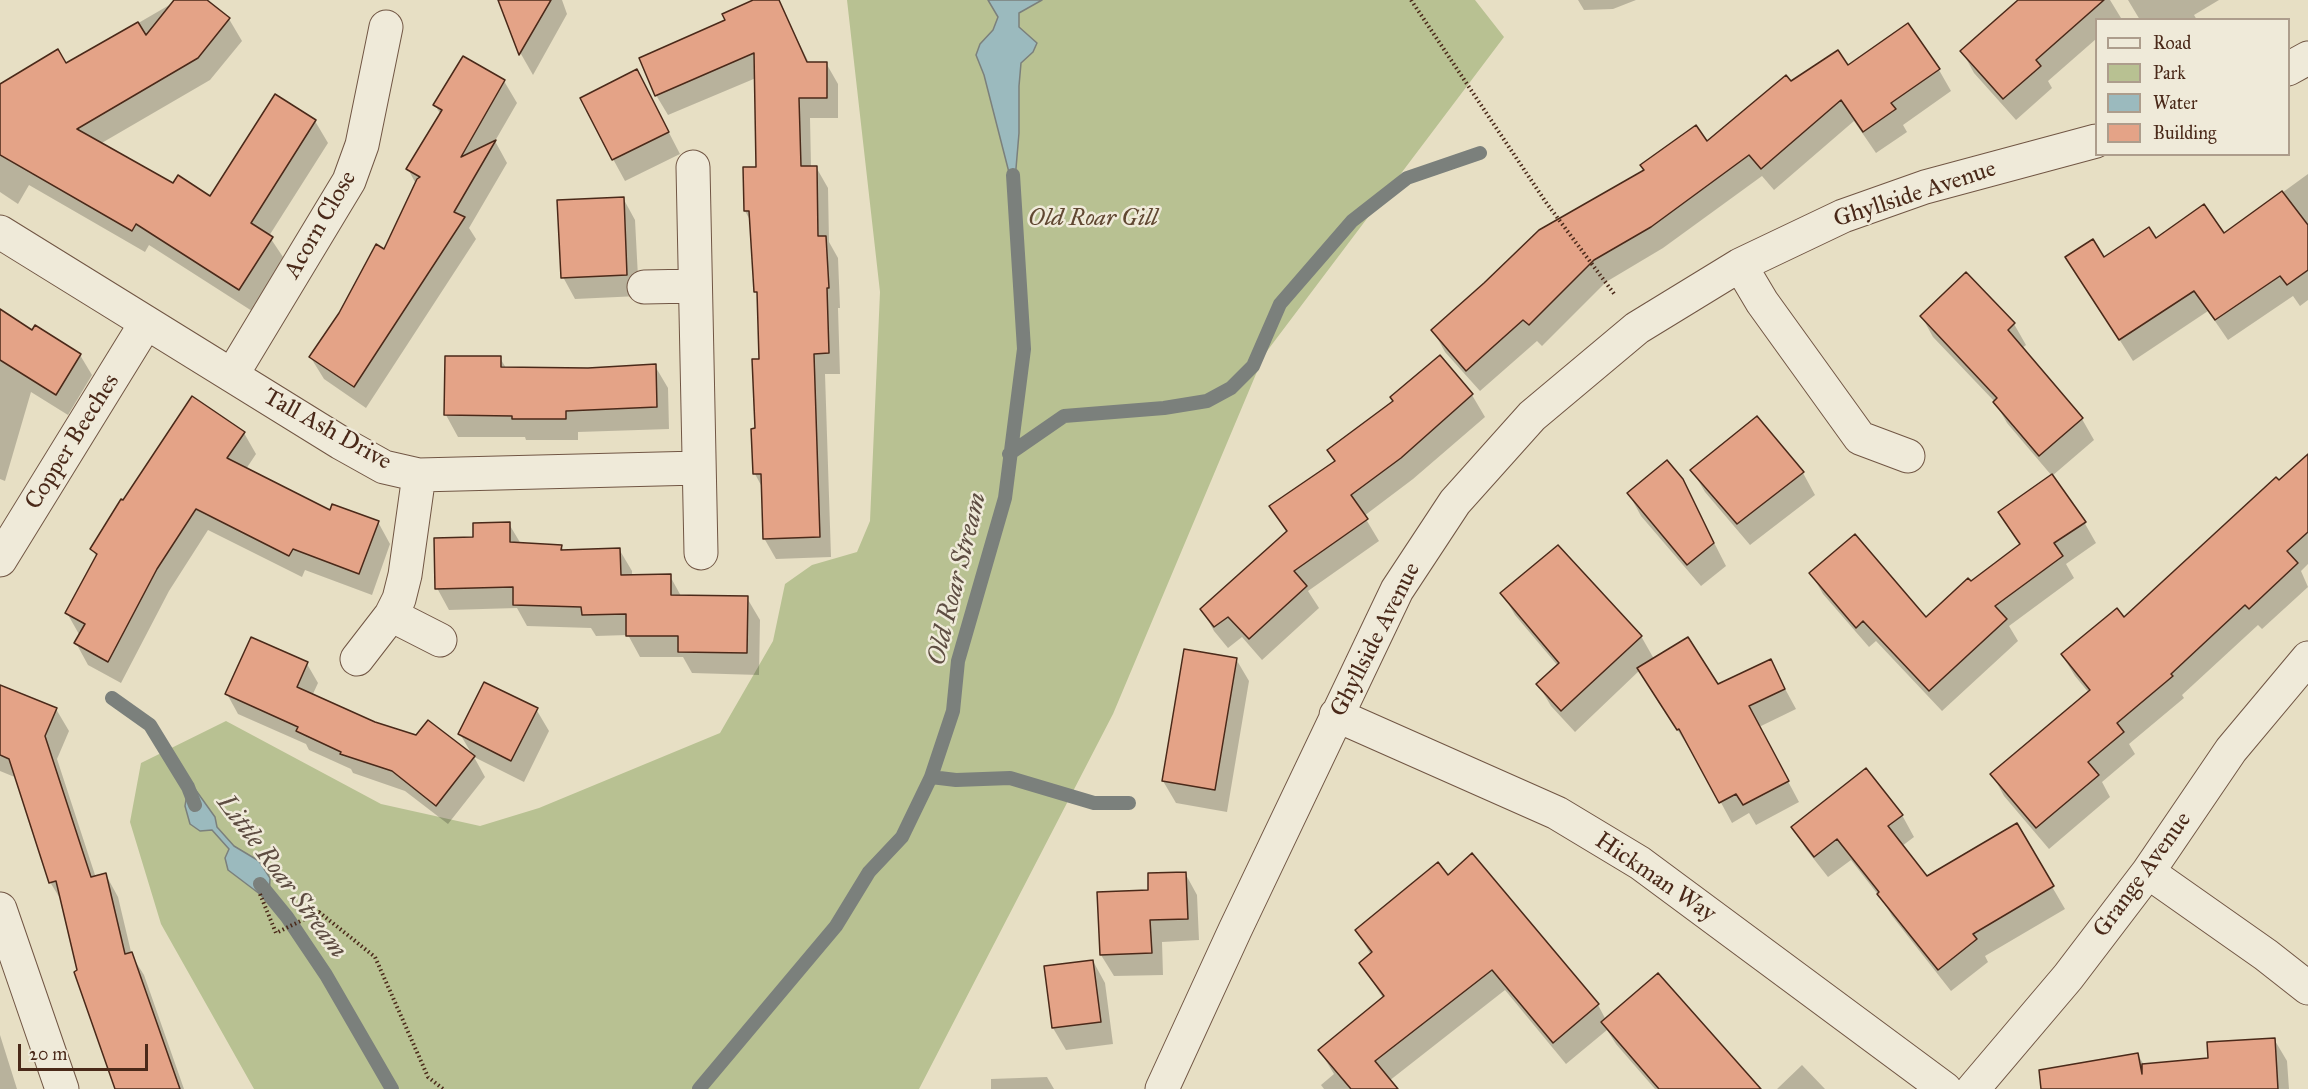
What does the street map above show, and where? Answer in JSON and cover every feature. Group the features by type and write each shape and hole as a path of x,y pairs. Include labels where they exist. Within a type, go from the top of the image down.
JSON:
{"street":[{"name":"Acorn Close","path":"232,375 349,181 362,145 386,27"},
{"path":"2290,68 2308,58"},
{"name":"Ghyllside Avenue","path":"1162,1089 1336,715 1397,590 1455,502 1532,416 1637,328 1740,265 1843,216 1925,187 2095,142"},
{"path":"693,167 701,553"},
{"name":"Tall Ash Drive","path":"0,232 78,278 146,323 341,443 384,467 419,475 699,468"},
{"path":"1740,265 1762,303 1860,438 1908,456"},
{"path":"644,287 695,286"},
{"name":"Copper Beeches","path":"0,560 146,323"},
{"path":"357,659 391,615 399,599 405,575 419,475"},
{"path":"391,615 440,640"},
{"name":"Grange Avenue","path":"1973,1089 2068,977 2148,872 2231,750 2308,658"},
{"name":"Hickman Way","path":"1336,715 1557,813 1640,863 1945,1089"},
{"path":"2148,872 2266,955 2308,988"},
{"path":"0,909 62,1089"}],"path":[{"path":"1411,0 1538,191 1620,301 1637,328"},
{"path":"260,894 276,933 319,912 375,957 428,1077 444,1089"}],"green space":[{"name":"Old Roar Gill","path":"847,0 1475,0 1504,37 1264,355 1113,714 919,1089 254,1089 161,924 130,822 141,763 226,721 381,804 480,826 539,808 720,733 773,641 785,584 812,565 857,552 870,521 880,292"}],"water":[{"path":"988,0 1042,0 1019,13 1019,27 1037,43 1033,52 1021,63 1014,192 984,75 976,55 980,44 993,30 998,17"},
{"path":"188,787 195,789 215,817 217,827 234,846 259,861 270,878 269,901 228,870 225,858 229,849 212,830 200,831 190,824 185,806"}],"building":[{"path":"174,0 207,0 230,18 198,58 77,129 173,183 178,175 210,196 275,94 316,120 251,223 273,237 239,290 136,224 132,231 0,155 0,84 58,49 66,63 138,22 146,35"},
{"path":"498,0 551,0 519,55"},
{"path":"753,0 779,0 807,62 827,62 827,98 799,98 801,166 817,166 818,236 826,236 829,288 827,288 829,353 814,354 820,537 763,539 761,474 753,474 751,429 755,428 752,359 759,359 757,292 754,292 749,211 744,211 743,167 756,167 754,53 655,96 639,58 725,20 722,14"},
{"path":"2018,0 2104,0 2036,60 2041,66 2003,99 1960,51"},
{"path":"1908,23 1940,69 1891,103 1896,109 1863,132 1841,100 1761,169 1749,155 1651,227 1594,260 1529,325 1523,320 1466,371 1431,330 1539,230 1644,170 1640,165 1696,125 1707,141 1786,75 1791,81 1838,50 1848,65"},
{"path":"463,56 505,80 461,157 496,140 454,212 465,217 354,387 309,357 339,313 376,244 384,249 420,177 406,169 442,110 433,105"},
{"path":"637,69 669,132 612,160 580,98"},
{"path":"2282,191 2308,225 2308,270 2287,285 2280,276 2215,320 2194,291 2119,340 2065,257 2093,239 2104,257 2149,227 2156,238 2204,204 2224,233"},
{"path":"624,197 627,275 561,278 557,200"},
{"path":"1966,272 2015,323 2008,330 2083,418 2039,456 1993,402 1997,398 1920,316"},
{"path":"0,309 32,330 35,325 81,354 56,395 0,360"},
{"path":"1440,355 1473,394 1401,458 1351,495 1368,519 1294,571 1307,586 1249,639 1228,617 1214,627 1200,609 1287,531 1269,506 1335,461 1327,450 1393,401 1390,397"},
{"path":"445,356 501,356 501,367 588,368 656,364 657,407 566,411 566,419 444,415"},
{"path":"192,396 245,432 227,458 330,510 332,504 379,521 359,574 293,549 289,556 196,509 157,569 108,662 74,643 85,624 65,613 97,554 90,549 121,499 123,500"},
{"path":"1757,416 1804,472 1737,524 1690,470"},
{"path":"2308,454 2308,532 2287,551 2298,563 2249,609 2245,605 2171,674 2173,676 2117,723 2124,732 2088,762 2099,775 2036,828 1990,774 2090,690 2061,654 2117,608 2124,617 2276,477 2279,480"},
{"path":"1667,460 1683,479 1714,543 1687,565 1627,493"},
{"path":"2052,474 2086,522 2054,543 2063,556 1995,606 2007,619 1929,691 1863,621 1856,628 1809,573 1855,534 1926,617 1968,578 1971,581 2020,544 1998,512"},
{"path":"510,522 510,542 562,545 561,550 620,548 621,575 671,574 671,595 748,596 747,653 678,652 678,636 626,636 626,614 582,615 581,607 513,605 513,587 435,589 434,538 473,537 473,523"},
{"path":"1558,545 1642,636 1561,711 1536,684 1559,663 1500,593"},
{"path":"251,637 308,662 297,687 375,722 416,735 428,720 475,756 436,806 392,771 340,754 341,752 296,731 298,727 225,694"},
{"path":"1688,637 1718,684 1771,659 1785,689 1749,706 1789,781 1743,805 1736,794 1719,803 1679,729 1677,730 1637,668"},
{"path":"1184,649 1237,658 1215,790 1162,781"},
{"path":"484,682 538,708 511,761 458,734"},
{"path":"0,685 57,708 45,736 91,877 106,873 125,954 132,952 180,1089 115,1089 74,972 77,970 56,881 49,883 9,759 0,755"},
{"path":"1866,768 1903,815 1888,826 1927,876 2017,823 2054,886 1973,934 1977,939 1938,970 1877,894 1879,892 1837,839 1814,857 1791,827"},
{"path":"1472,853 1599,1004 1553,1043 1492,970 1375,1061 1398,1089 1351,1089 1318,1050 1384,996 1359,963 1372,952 1355,930 1438,862 1448,875"},
{"path":"1186,872 1188,919 1150,920 1152,953 1100,955 1097,892 1148,890 1148,873"},
{"path":"1093,960 1101,1022 1052,1028 1044,966"},
{"path":"1658,973 1761,1089 1659,1089 1601,1022"},
{"path":"2275,1038 2278,1089 2041,1089 2039,1070 2138,1053 2142,1074 2142,1064 2208,1058 2207,1042"}],"waterway":[{"path":"1009,454 1064,416 1164,408 1207,401 1231,388 1253,366 1280,304 1352,221 1407,178 1480,153"},
{"name":"Old Roar Stream","path":"699,1089 836,926 869,872 902,837 931,777 953,711 958,661 1005,498 1024,349 1013,175"},
{"path":"112,698 150,725 188,787 195,805"},
{"path":"931,777 956,780 1010,778 1094,803 1129,803"},
{"name":"Little Roar Stream","path":"260,884 287,917 326,975 392,1089"}]}
